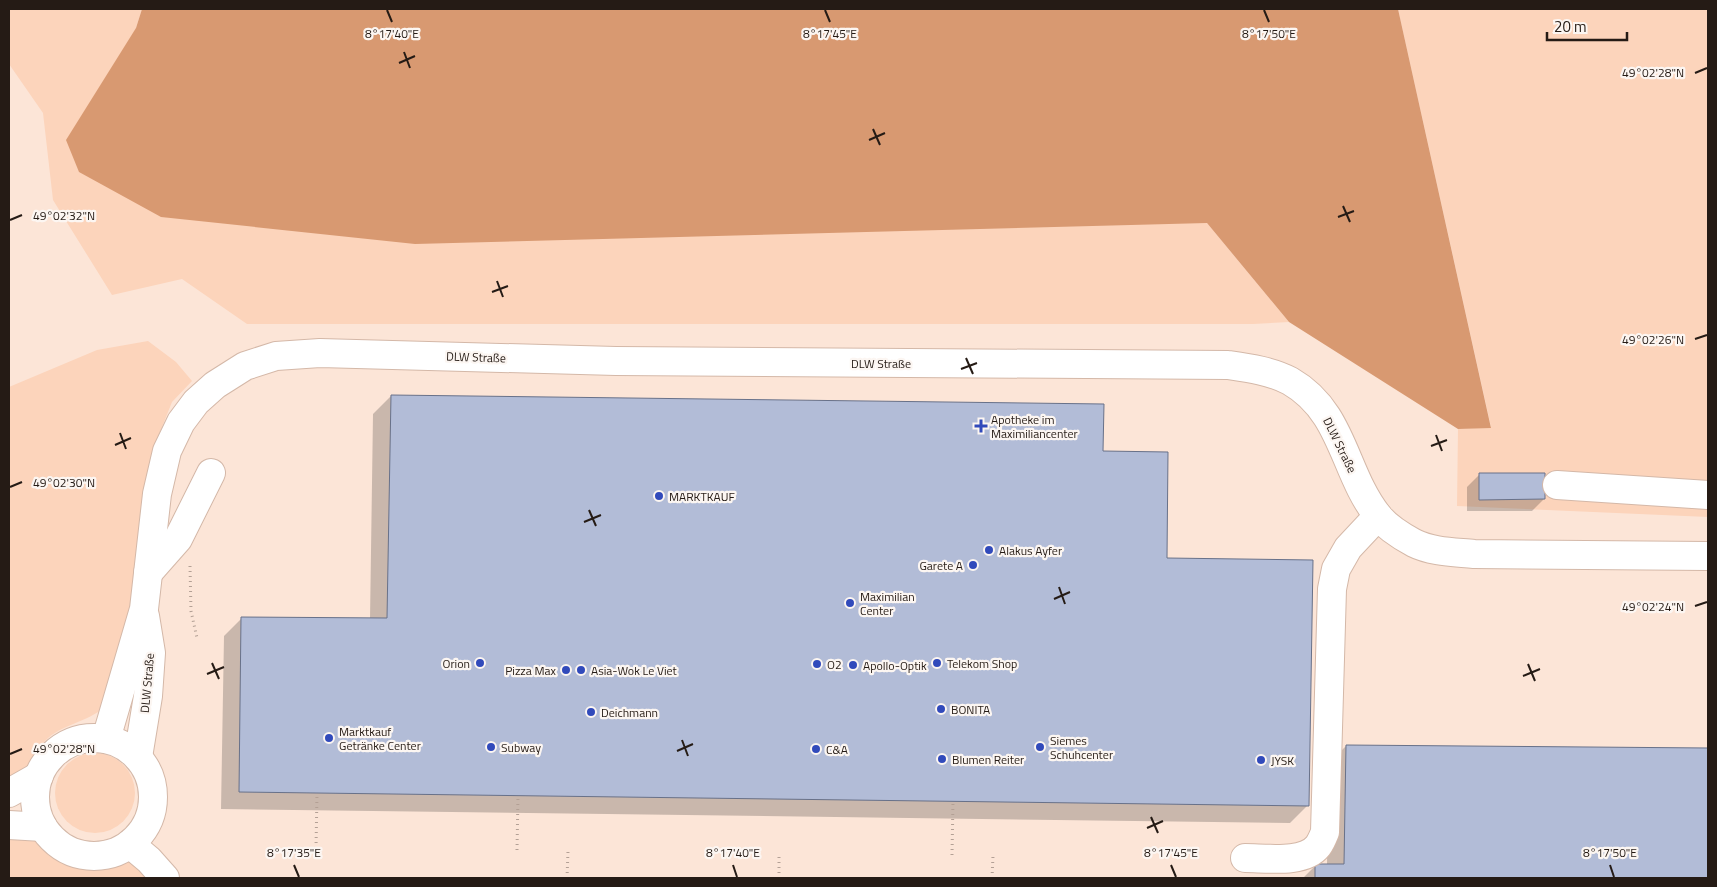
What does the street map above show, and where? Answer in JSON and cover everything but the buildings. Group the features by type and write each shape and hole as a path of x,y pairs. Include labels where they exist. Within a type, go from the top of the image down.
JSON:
{"street":[{"name":"DLW Straße","path":"106,739 144,609 157,494 167,451 181,422 196,402 215,385 245,366 276,356 320,353 616,362 1228,365 1277,375 1290,382 1319,405 1335,429 1363,492 1378,516 1396,532 1416,544 1440,550 1474,554 1708,556"},
{"path":"148,573 178,538 211,473"},
{"path":"1557,486 1708,495"},
{"path":"1245,858 1298,858 1307,855 1317,847 1325,832 1332,589 1336,569 1348,548 1378,516"},
{"name":"DLW Straße","path":"138,757 148,696 151,653 144,609"},
{"path":"89,738 106,739 123,745 138,757 149,776 153,797 150,815 142,831 130,844 112,853 93,856 73,852 56,842 43,827 36,810 35,793 39,776 47,761 58,750 73,742 89,738"},
{"path":"9,793 39,776"},
{"path":"9,825 43,827"},
{"path":"130,844 149,860 165,878"}],"path":[{"path":"178,538 191,567 191,611 197,638"},
{"path":"316,848 317,793"},
{"path":"517,850 518,795"},
{"path":"952,855 954,801"},
{"path":"567,878 568,851"},
{"path":"779,853 779,878"},
{"path":"992,878 993,856"}],"shaded area":[{"path":"9,9 142,9 136,28 1043,219 1207,223 1289,322 1253,324 247,324 182,279 112,295 53,200 43,113 9,64"},
{"path":"142,9 1398,9 1491,428 1458,429 1289,322 1207,223 415,244 161,217 79,172 66,140 136,28"},
{"path":"1398,9 1708,9 1708,517 1457,506 1458,429 1491,427"},
{"path":"148,341 176,362 192,381 172,402 158,437 144,494 129,622 106,706 99,712 51,735 21,774 9,782 9,387 97,350"},
{"path":"87,753 103,753 124,764 135,785 135,801 124,822 103,833 87,833 73,827 61,815 55,801 55,785 61,771 73,759"},
{"path":"9,833 33,837 64,858 98,866 127,860 150,878 9,878"}],"place":[{"name":"Apotheke im Maximiliancenter","path":"981,426"},
{"name":"MARKTKAUF","path":"659,496"},
{"name":"Alakus Ayfer","path":"989,550"},
{"name":"Garete A","path":"973,565"},
{"name":"Maximilian Center","path":"850,603"},
{"name":"Orion","path":"480,663"},
{"name":"Telekom Shop","path":"937,663"},
{"name":"O2","path":"817,664"},
{"name":"Apollo-Optik","path":"853,665"},
{"name":"Pizza Max","path":"566,670"},
{"name":"Asia-Wok Le Viet","path":"581,670"},
{"name":"BONITA","path":"941,709"},
{"name":"Deichmann","path":"591,712"},
{"name":"Marktkauf Getränke Center","path":"329,738"},
{"name":"Subway","path":"491,747"},
{"name":"Siemes Schuhcenter","path":"1040,747"},
{"name":"C&A","path":"816,749"},
{"name":"Blumen Reiter","path":"942,759"},
{"name":"JYSK","path":"1261,760"}]}
